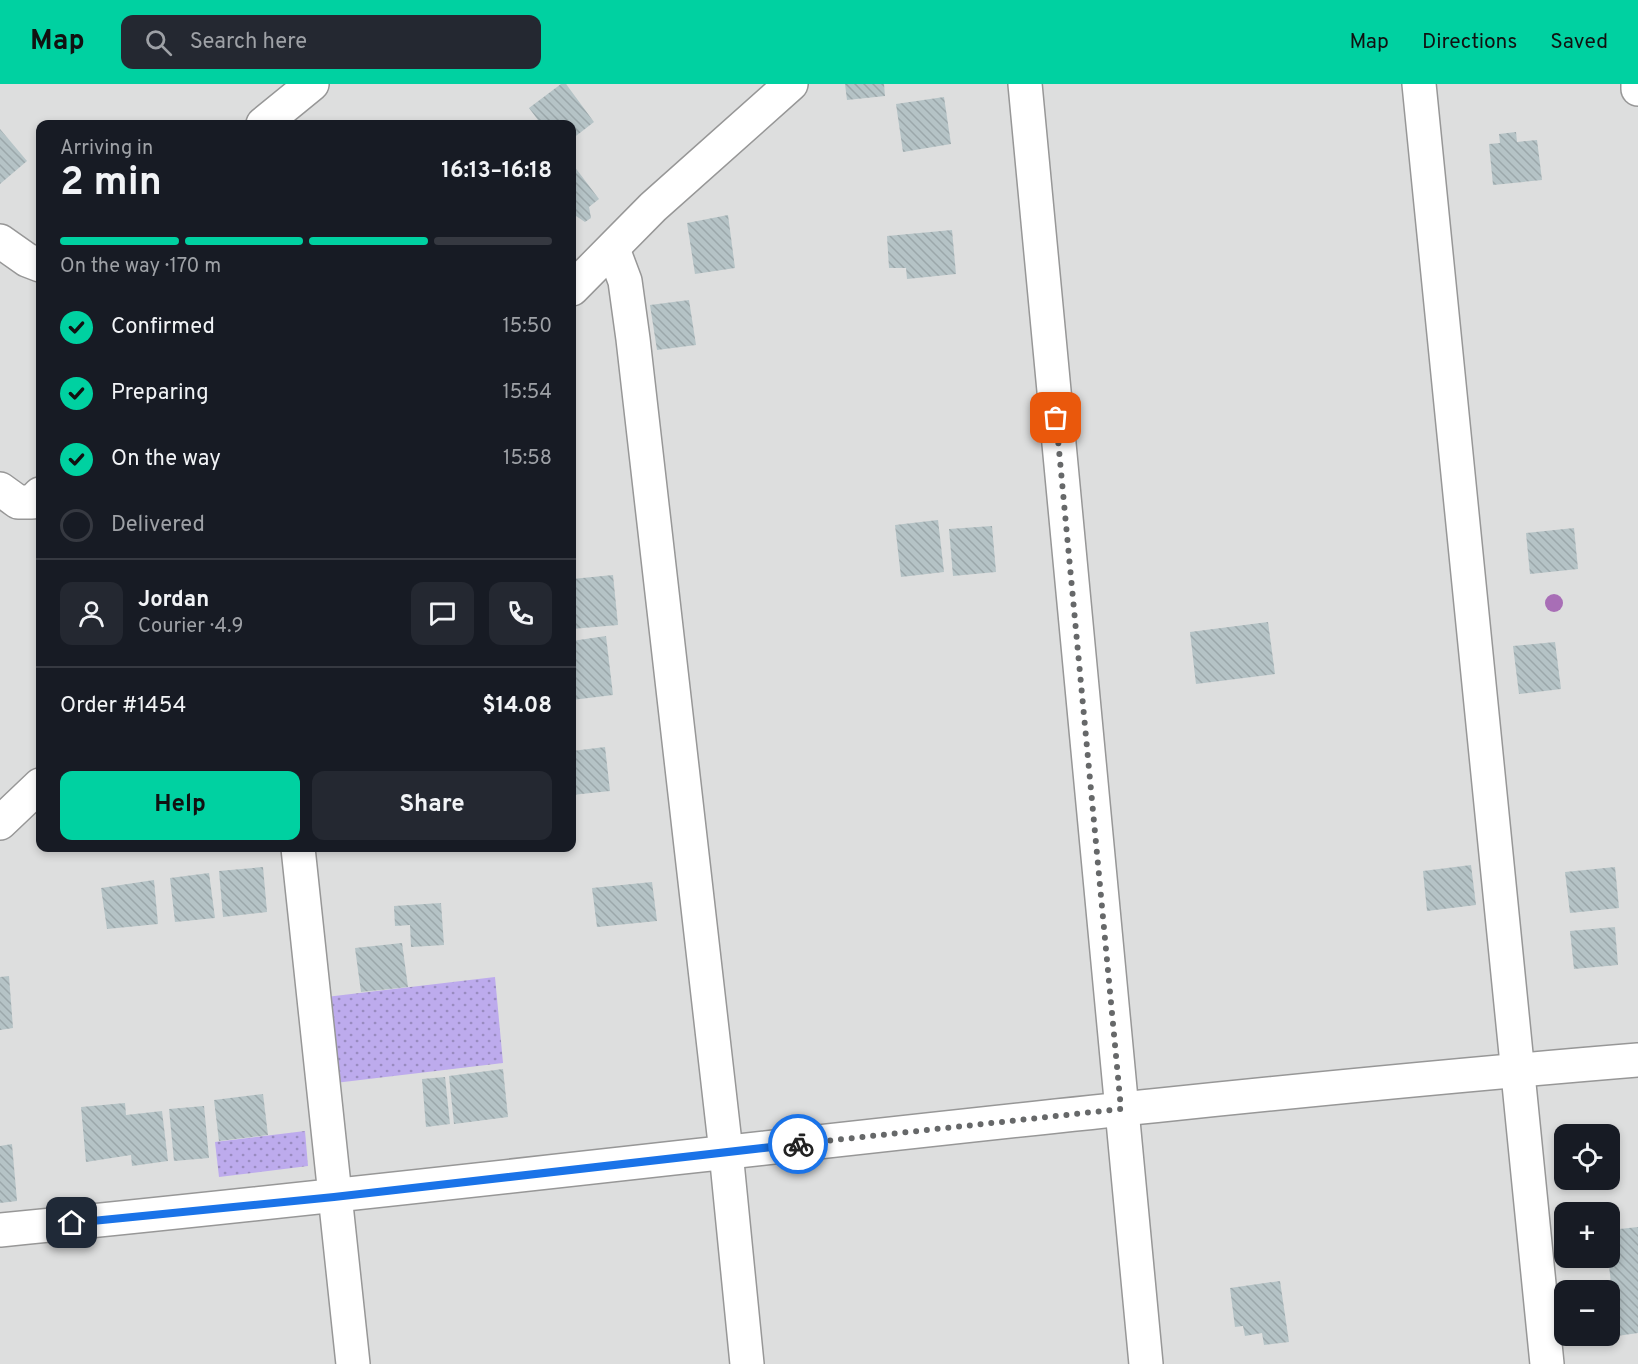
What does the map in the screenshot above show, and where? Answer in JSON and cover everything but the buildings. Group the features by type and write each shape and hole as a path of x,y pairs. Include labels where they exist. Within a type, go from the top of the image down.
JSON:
{"street":[{"path":"268,120 312,84"},
{"path":"576,285 653,207 791,84"},
{"path":"1024,84 1146,1364"},
{"path":"1419,84 1547,1364"},
{"path":"1638,84 1638,89"},
{"path":"0,241 27,260 36,263"},
{"path":"614,249 625,281 633,339 726,1152 747,1364"},
{"path":"0,489 18,502 32,502 36,498"},
{"path":"0,823 36,789"},
{"path":"298,852 352,1364"},
{"path":"0,1230 334,1197 1121,1109 1638,1060"}],"shaded area":[{"path":"0,84 1638,84 1638,1364 0,1364"},
{"path":"495,977 503,1063 335,1083 326,997"},
{"path":"305,1131 308,1166 219,1177 215,1142"}],"way so far":[{"path":"798,1144 1121,1109 1056,418"}],"route":[{"path":"72,1223 334,1197 798,1144"}]}
